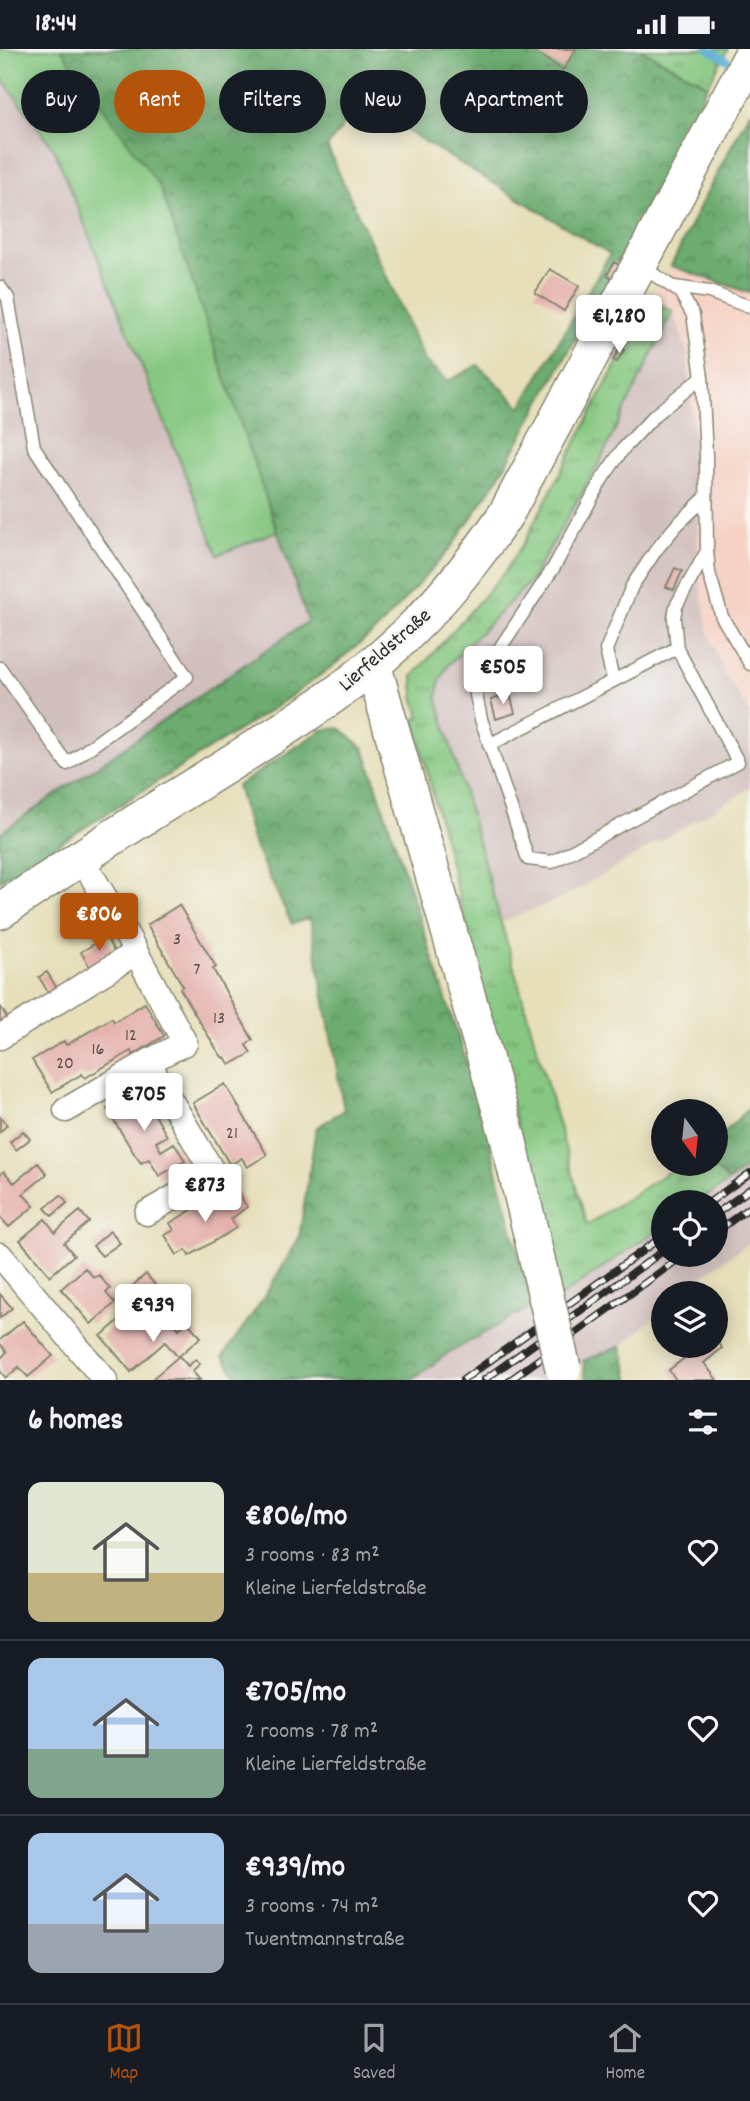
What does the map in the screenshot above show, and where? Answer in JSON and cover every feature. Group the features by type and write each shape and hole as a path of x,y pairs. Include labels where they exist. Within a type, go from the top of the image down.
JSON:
{"main road":[{"name":"Lierfeldstraße","path":"0,911 301,718 373,664 411,631 437,603 506,514 743,72"},
{"path":"373,664 508,1138 565,1374"}],"street":[{"path":"66,1110 185,1042 81,858"},
{"path":"0,1037 135,953"},
{"path":"147,1213 214,1174 148,1062"},
{"path":"0,1255 105,1380"}],"lane":[{"path":"640,266 675,287 686,298 693,315 702,377 707,551 713,593 722,617 750,664"},
{"path":"0,287 8,298 34,447 187,677 67,764 0,668"},
{"path":"675,287 709,292 750,307"},
{"path":"702,377 655,415 623,449 602,479 554,567 483,670 478,682 477,699 489,744 527,859 552,862 738,762 677,648 674,618 676,606 707,551"},
{"path":"613,680 606,650 632,586 663,542 705,498"},
{"path":"489,744 677,648"}],"shaded area":[{"path":"0,76 21,104 21,133 42,133 54,149 218,554 277,531 308,621 0,833"},
{"path":"671,266 750,293 750,713 724,673 708,631 697,568 698,486 687,352 673,311 649,301"},
{"path":"673,311 687,352 698,486 697,568 708,631 724,673 750,713 750,788 565,897 502,922 437,697 440,680 448,665 530,582 599,463"},
{"path":"750,1165 750,1242 728,1257 728,1190 715,1190"},
{"path":"651,1234 651,1267 714,1267 696,1281 651,1281 651,1320 621,1346 583,1361 557,1380 412,1380 444,1356 532,1306 587,1279"}],"green space":[{"path":"0,49 61,49 76,70 21,70 21,104 0,76"},
{"path":"61,49 640,49 708,85 628,244 499,477 450,549 381,626 330,668 277,706 0,881 0,833 308,621 160,187 121,133 205,133 205,70 114,70 114,123 100,103 100,70 76,70","holes":["340,70 426,70 426,133 410,133 610,254 521,407 478,365 448,381 425,361 327,147 340,130"]},
{"path":"640,49 728,49 708,85"},
{"path":"100,103 114,123 114,133 121,133 160,187 277,531 218,555 54,149 42,133 100,133"},
{"path":"750,111 750,293 671,266"},
{"path":"649,301 673,311 599,463 530,582 448,665 440,680 437,697 587,1225 662,1176 723,1176 729,1181 716,1190 651,1190 651,1234 560,1297 414,720 420,717 414,697 413,676 504,573 526,539"},
{"path":"340,728 364,748 477,1094 532,1306 444,1356 412,1380 231,1380 236,1375 223,1356 261,1302 299,1238 316,1128 344,1110 310,918 292,924 253,843 237,786 322,730"},
{"path":"750,1106 750,1165 729,1181 723,1176 728,1176 728,1129"},
{"path":"621,1346 630,1380 586,1380 583,1361"}],"building":[{"path":"534,49 576,49 563,70 533,51"},
{"path":"614,262 619,265 612,278 607,275"},
{"path":"550,269 579,286 564,311 535,293"},
{"path":"620,347 624,350 617,362 613,360"},
{"path":"675,568 682,571 674,590 666,587"},
{"path":"510,694 515,713 496,719 491,700"},
{"path":"179,905 216,967 213,969 253,1040 246,1045 251,1053 230,1065 217,1050 189,1004 180,988 183,986 147,925"},
{"path":"106,937 116,955 91,969 81,952"},
{"path":"47,972 58,990 49,994 39,977"},
{"path":"145,1003 164,1036 133,1055 131,1051 85,1078 82,1074 52,1092 32,1060 64,1041 66,1045 112,1018 114,1022"},
{"path":"0,1006 8,1019 0,1023"},
{"path":"225,1084 267,1155 247,1167 242,1158 230,1165 193,1103"},
{"path":"140,1089 167,1136 156,1142 161,1151 174,1143 185,1161 159,1176 149,1159 141,1163 107,1109"},
{"path":"0,1117 7,1125 0,1132"},
{"path":"23,1131 30,1139 16,1150 10,1142"},
{"path":"38,1163 47,1174 23,1194 34,1206 9,1227 0,1217 0,1174 4,1171 14,1183"},
{"path":"236,1189 247,1207 231,1219 236,1228 189,1256 186,1250 177,1255 165,1235 174,1230 170,1223 217,1195 221,1202"},
{"path":"61,1195 67,1203 52,1216 45,1208"},
{"path":"80,1211 89,1222 64,1243 74,1255 50,1276 20,1240 45,1219 55,1232"},
{"path":"110,1231 120,1243 102,1256 93,1246"},
{"path":"85,1268 94,1278 99,1275 110,1289 106,1293 115,1303 91,1324 61,1289"},
{"path":"146,1274 159,1290 144,1303 131,1287"},
{"path":"0,1294 12,1308 0,1318"},
{"path":"159,1306 179,1329 187,1322 201,1337 179,1356 188,1366 196,1359 200,1364 192,1371 200,1380 153,1378 178,1357 165,1342 131,1372 101,1336 125,1315 134,1326"},
{"path":"23,1321 53,1356 28,1377 19,1367 6,1378 0,1371 0,1359 7,1352 0,1340"},
{"path":"685,1358 710,1358 704,1363 717,1380 676,1380 669,1370"}],"waterway":[{"path":"708,49 735,65"}],"railway":[{"path":"727,1190 750,1173"},
{"path":"728,1205 750,1189"},
{"path":"728,1223 750,1207"},
{"path":"463,1380 651,1245"},
{"path":"484,1380 651,1260"},
{"path":"510,1380 667,1267"}]}
